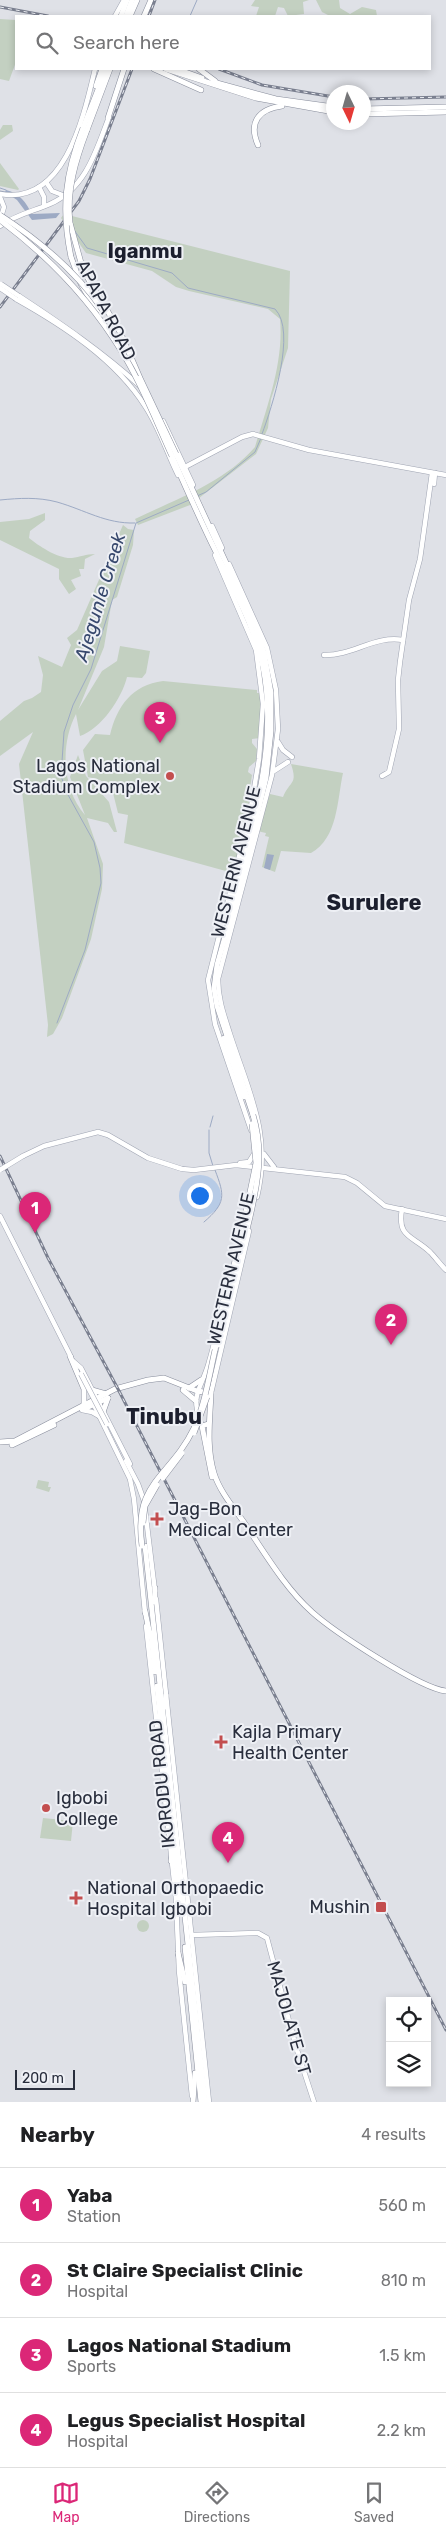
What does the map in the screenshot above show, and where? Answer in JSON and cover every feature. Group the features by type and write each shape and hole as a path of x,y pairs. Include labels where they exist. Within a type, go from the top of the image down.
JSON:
{"highway":[{"path":"121,15 126,0"},
{"path":"126,15 132,0"},
{"path":"130,15 137,0"},
{"path":"146,15 151,2"},
{"path":"86,112 102,70"},
{"name":"APAPA ROAD","path":"106,70 85,129 77,159 68,209 72,237 83,270 120,332 140,378"},
{"name":"APAPA ROAD","path":"110,70 71,161 66,188 66,227 72,257 81,284 122,352"},
{"path":"108,118 125,70"},
{"path":"156,70 201,90"},
{"path":"200,70 220,84"},
{"path":"178,71 276,99 326,106"},
{"path":"178,71 241,94 285,105 326,111"},
{"path":"258,145 254,129 258,116 266,109 285,105"},
{"path":"371,109 446,107"},
{"path":"371,114 446,112"},
{"path":"0,218 71,285 122,352"},
{"path":"0,218 49,250 83,283 112,323 140,378"},
{"name":"WESTERN AVENUE","path":"122,352 174,455"},
{"name":"WESTERN AVENUE","path":"140,378 217,549 261,640 270,680 270,748 251,847 220,952 215,981 217,1006 235,1053 251,1116 255,1139 256,1163 235,1286 226,1310 216,1350"},
{"path":"203,518 213,532 217,549"},
{"path":"203,518 208,538 217,549"},
{"name":"WESTERN AVENUE","path":"251,1116 227,1050 215,1008 212,987 214,965 228,907 257,810"},
{"path":"245,870 251,847"},
{"path":"228,907 235,881"},
{"path":"227,1050 234,1072"},
{"path":"235,1053 242,1077"},
{"name":"WESTERN AVENUE","path":"226,1310 227,1289 247,1217"},
{"path":"226,1310 233,1296 235,1286"},
{"path":"226,1310 225,1299 227,1289"},
{"name":"IKORODU ROAD","path":"203,2102 190,1999 164,1723 143,1546 143,1518 145,1506 155,1488 186,1447 198,1427 206,1405 216,1350"},
{"path":"72,1358 84,1389 83,1408"},
{"path":"0,1443 14,1441 108,1396 116,1389 159,1378 170,1380 185,1389 197,1393 211,1395 205,1425 207,1461 215,1483 294,1596 324,1625 362,1650 423,1688 446,1693"},
{"path":"185,1389 196,1385 200,1380"},
{"path":"185,1389 196,1401"},
{"path":"92,1390 108,1396"},
{"path":"103,1412 108,1396"},
{"name":"IKORODU ROAD","path":"143,1546 154,1630 158,1716 172,1830 175,1839 184,1904 199,2043 203,2102"},
{"path":"154,1630 155,1588"},
{"path":"145,1611 162,1663"},
{"path":"164,1723 166,1694"},
{"path":"158,1716 159,1751"},
{"path":"166,1809 172,1830"},
{"path":"170,1861 180,1826"},
{"path":"184,1904 190,1914"},
{"path":"178,1953 190,1999"},
{"path":"199,2043 202,2037"},
{"path":"193,2102 197,2063"}],"main road":[{"path":"117,15 126,0"},
{"path":"0,218 4,207 0,196 18,195 39,187 46,182 67,154 86,112 95,70"},
{"path":"0,226 64,196 88,170 125,70"},
{"path":"46,182 52,191 64,196"},
{"path":"39,187 44,197 44,206"},
{"name":"WESTERN AVENUE","path":"0,285 101,352 122,368 143,389 153,400 185,467 192,494"},
{"name":"WESTERN AVENUE","path":"17,298 41,313 101,357 122,375 150,415 192,494"},
{"path":"136,393 143,389"},
{"path":"185,467 247,434 259,434 309,450 445,475"},
{"path":"426,471 433,482"},
{"path":"427,515 423,557 412,599 402,662 402,729 392,772 385,776 389,772 399,729 398,680 403,640 409,600 420,559 427,515 433,482 434,473"},
{"path":"433,482 445,475"},
{"name":"WESTERN AVENUE","path":"217,549 267,648 277,696 277,740 272,774 251,847"},
{"name":"WESTERN AVENUE","path":"217,549 256,650 263,704 253,801 235,881"},
{"path":"324,654 347,653 382,639 403,640"},
{"path":"277,740 283,750 292,757"},
{"path":"272,774 278,766 288,762"},
{"name":"WESTERN AVENUE","path":"227,1289 254,1166 249,1122 234,1072"},
{"name":"WESTERN AVENUE","path":"235,1286 261,1180 263,1151 260,1126 242,1077"},
{"path":"0,1170 23,1156 61,1141 90,1133 104,1133 139,1154 188,1170 250,1162 254,1154"},
{"path":"263,1151 276,1168"},
{"path":"240,1164 340,1174 354,1179 377,1199 403,1210 446,1218"},
{"path":"240,1164 249,1169 252,1179"},
{"path":"261,1180 269,1171 276,1168"},
{"path":"403,1210 401,1228 404,1233 428,1250 446,1268"},
{"path":"0,1212 72,1358 122,1453"},
{"path":"0,1216 17,1246"},
{"name":"WESTERN AVENUE","path":"205,1425 197,1413 197,1393 226,1310"},
{"name":"WESTERN AVENUE","path":"211,1395 226,1310"},
{"path":"72,1358 81,1368 92,1390 95,1402 103,1412 122,1453"},
{"name":"IKORODU ROAD","path":"95,1402 125,1467 134,1499 170,1861 176,1899 178,1953 193,2102"},
{"path":"83,1408 101,1418"},
{"name":"IKORODU ROAD","path":"122,1453 135,1477 146,1510 209,2102"},
{"path":"134,1499 139,1504 143,1504 144,1501"},
{"path":"135,1512 138,1507 142,1506 146,1510"},
{"name":"MAJOLATE ST","path":"192,1935 258,1933 267,1938 296,2047 314,2102"}],"green space":[{"path":"255,0 309,0 303,2 304,14 296,15 288,15 284,8 278,7 275,15 256,15 259,7 251,6"},
{"path":"316,0 339,0 340,8 350,14 362,7 376,10 377,15 328,15 322,12"},
{"path":"0,19 15,20 15,65 9,81 0,79"},
{"path":"3,125 12,125 13,131 0,140 0,130"},
{"path":"0,163 19,189 18,190 0,186"},
{"path":"64,214 290,271 288,348 271,399 268,428 256,454 190,505 138,525 135,519 199,489 229,471 255,447 274,384 281,335 280,319 268,309 176,287 152,271 86,253 61,218"},
{"path":"45,513 45,520 30,531 29,538 43,548 67,558 95,554 85,559 84,569 79,569 81,576 71,580 76,589 69,594 59,579 59,569 0,540 0,522 29,519"},
{"path":"123,525 128,529 134,530 133,545 117,597 112,600 104,647 78,710 102,671 117,661 120,646 150,651 146,673 142,678 127,677 110,712 103,720 96,727 80,736 76,714 67,739 66,766 68,780 77,804 85,815 70,777 78,755 86,776 109,802 117,832 114,832 108,823 87,818 103,864 102,889 91,939 62,1018 53,1034 47,1037 48,1025 19,764 33,732 0,756 0,721 24,701 41,692 43,675 38,656 62,667 71,645 67,638 77,630"},
{"name":"Lagos National Stadium Complex","path":"163,681 257,690 257,693 261,693 260,738 252,739 252,743 257,749 256,761 249,767 248,772 252,775 250,788 252,794 233,873 124,843 128,815 118,813 112,789 100,780 88,777 83,750 95,734 110,735 117,715 127,699 143,687"},
{"path":"291,764 343,773 335,818 327,838 311,853 281,851 275,872 262,867 269,837 265,836 266,833 257,831 270,794 283,797 292,782 294,776"},
{"path":"38,1480 49,1482 48,1487 51,1487 49,1492 36,1488"},
{"path":"43,1818 73,1821 71,1841 40,1838"},
{"path":"141,1920 145,1920 149,1926 145,1932 141,1932 137,1928 137,1924"}],"water":[{"path":"6,190 19,196 32,214 60,213 56,218 32,220 17,200 5,192"},
{"path":"267,854 274,855 270,870 264,868"}],"waterway":[{"path":"190,15 197,0"},
{"name":"Ajegunle Creek","path":"0,188 6,190"},
{"name":"Ajegunle Creek","path":"0,191 5,192"},
{"name":"Ajegunle Creek","path":"74,230 87,248 172,273 188,288 275,309 281,320 284,334 283,351 276,388 262,434"},
{"name":"Ajegunle Creek","path":"197,496 206,492 255,452 261,438"},
{"path":"0,500 29,498 50,500 105,519 135,523"},
{"name":"Ajegunle Creek","path":"57,1023 85,950 101,883 100,868 94,842 67,793 61,776 64,732 73,705 91,669 136,523 189,500"},
{"path":"210,1127 213,1116"},
{"path":"209,1130 209,1153 213,1166"},
{"path":"204,1222 216,1210 222,1199 221,1186 215,1170"}],"railway":[{"path":"149,15 155,0"},
{"path":"0,7 43,15"},
{"path":"0,307 79,201 90,179 132,70"},
{"path":"222,70 262,85 326,96"},
{"path":"371,99 446,97"},
{"path":"0,1156 48,1258 118,1389 446,2030"}],"place":[{"name":"Lagos National Stadium","path":"160,743"},
{"name":"Lagos National Stadium Complex","path":"170,776"},
{"name":"Yaba","path":"35,1233"},
{"name":"St Claire Specialist Clinic","path":"391,1345"},
{"name":"Jag-Bon Medical Center","path":"157,1519"},
{"name":"Kajla Primary Health Center","path":"221,1742"},
{"name":"Igbobi College","path":"46,1808"},
{"name":"Legus Specialist Hospital","path":"228,1863"},
{"name":"National Orthopaedic Hospital Igbobi","path":"76,1898"},
{"name":"Mushin","path":"381,1907"}],"district":[{"name":"Iganmu","path":"145,251"},
{"name":"Surulere","path":"374,902"},
{"name":"Tinubu","path":"164,1416"}]}
